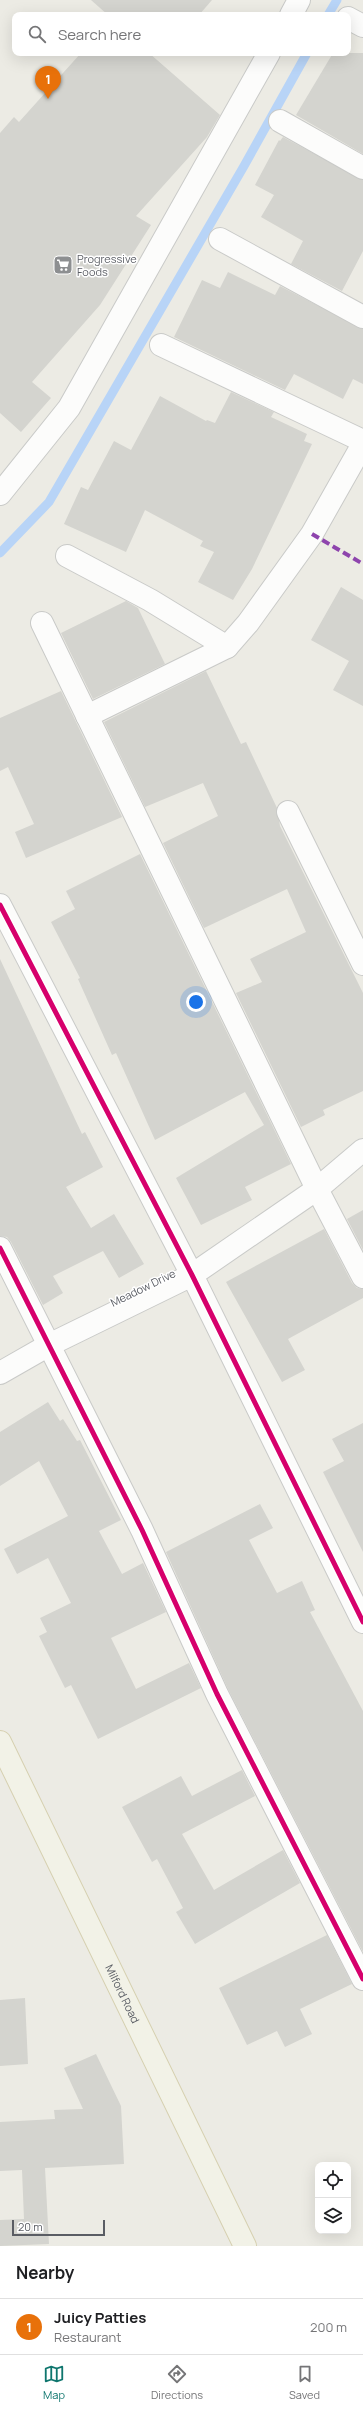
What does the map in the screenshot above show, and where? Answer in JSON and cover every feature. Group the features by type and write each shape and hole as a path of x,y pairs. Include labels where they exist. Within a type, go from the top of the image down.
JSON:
{"main road":[{"name":"Milford Road","path":"0,1742 245,2246"}],"street":[{"path":"293,12 299,0"},
{"path":"351,20 363,26"},
{"path":"0,494 68,408 267,56"},
{"path":"280,121 363,168"},
{"path":"220,239 363,318"},
{"path":"87,716 227,647 248,623 312,534 363,443 161,345"},
{"path":"66,556 150,600 227,647"},
{"path":"42,623 317,1189 363,1277"},
{"path":"288,812 363,964"},
{"path":"0,905 192,1275 363,1622"},
{"name":"Meadow Drive","path":"0,1373 49,1345 192,1275 317,1189 363,1150"},
{"path":"0,1248 142,1530 217,1694 363,1979"}],"building":[{"path":"91,0 212,0 202,12 105,12"},
{"path":"351,53 363,53 363,154 296,115 331,56 351,56"},
{"name":"Progressive Foods","path":"78,56 152,56 220,115 207,137 136,216 151,225 100,305 32,382 51,398 21,432 0,413 0,133 14,117 19,122"},
{"path":"283,137 363,180 363,251 342,291 291,264 303,241 261,217 274,195 255,185 279,140 280,141"},
{"path":"228,272 275,295 280,286 363,329 363,384 353,379 343,399 294,374 285,390 174,337 202,280 220,288"},
{"path":"231,392 274,412 271,417 307,434 304,441 312,444 252,569 233,600 198,582 214,552 200,546 203,541 145,510 126,552 64,524 81,487 88,490 114,441 131,450 160,396 206,421 215,423"},
{"path":"341,587 363,600 363,706 333,690 349,661 311,640"},
{"path":"126,601 138,608 165,664 93,699 61,633"},
{"path":"206,671 241,744 246,742 277,808 280,826 363,993 363,1091 323,1110 325,1115 301,1127 236,993 262,982 250,959 306,932 287,889 204,928 163,843 218,816 203,783 145,807 104,722"},
{"path":"61,691 122,817 26,858 15,832 34,824 8,767 0,771 0,718"},
{"path":"140,854 291,1164 245,1187 252,1200 201,1225 176,1178 264,1125 245,1092 155,1140 116,1053 112,1055 78,979 80,978 51,922 75,909 66,891"},
{"path":"0,959 82,1134 85,1132 103,1167 66,1187 91,1228 114,1214 144,1264 119,1278 103,1251 53,1276 63,1293 43,1305 11,1242 7,1237 0,1236"},
{"path":"363,1210 363,1250 347,1219"},
{"path":"324,1229 352,1283 357,1288 363,1289 363,1298 288,1339 305,1370 282,1382 226,1282"},
{"path":"48,1402 60,1421 63,1419 77,1441 80,1440 121,1520 99,1531 122,1574 143,1563 166,1612 111,1638 136,1689 189,1663 201,1688 98,1739 71,1685 65,1688 39,1636 47,1632 40,1618 71,1603 48,1558 17,1574 4,1549 68,1516 39,1461 0,1486 0,1432"},
{"path":"363,1423 363,1552 323,1472 344,1461 332,1439"},
{"path":"260,1504 273,1528 249,1540 277,1593 302,1581 315,1610 310,1612 363,1711 363,1952 228,1689 166,1552"},
{"path":"242,1770 255,1796 182,1834 214,1890 283,1850 300,1883 195,1944 176,1912 183,1908 157,1859 152,1862 122,1807 181,1776 192,1796"},
{"path":"327,1935 352,1984 300,2009 312,2034 285,2047 277,2031 247,2045 219,1988"},
{"path":"25,1998 28,2064 0,2066 0,2000"},
{"path":"96,2054 121,2106 124,2164 45,2168 49,2244 0,2246 0,2220 24,2219 22,2170 0,2171 0,2122 55,2119 54,2110 83,2109 64,2068"}],"waterway":[{"path":"330,12 337,0"},
{"path":"0,553 49,502 244,166 305,56"}],"marked path":[{"path":"312,534 363,564"}],"cycle path":[{"path":"0,905 192,1275 363,1622"},
{"path":"0,1248 142,1530 217,1694 363,1979"}],"place":[{"name":"Juicy Patties","path":"48,99"},
{"name":"Progressive Foods","path":"63,265"}]}
